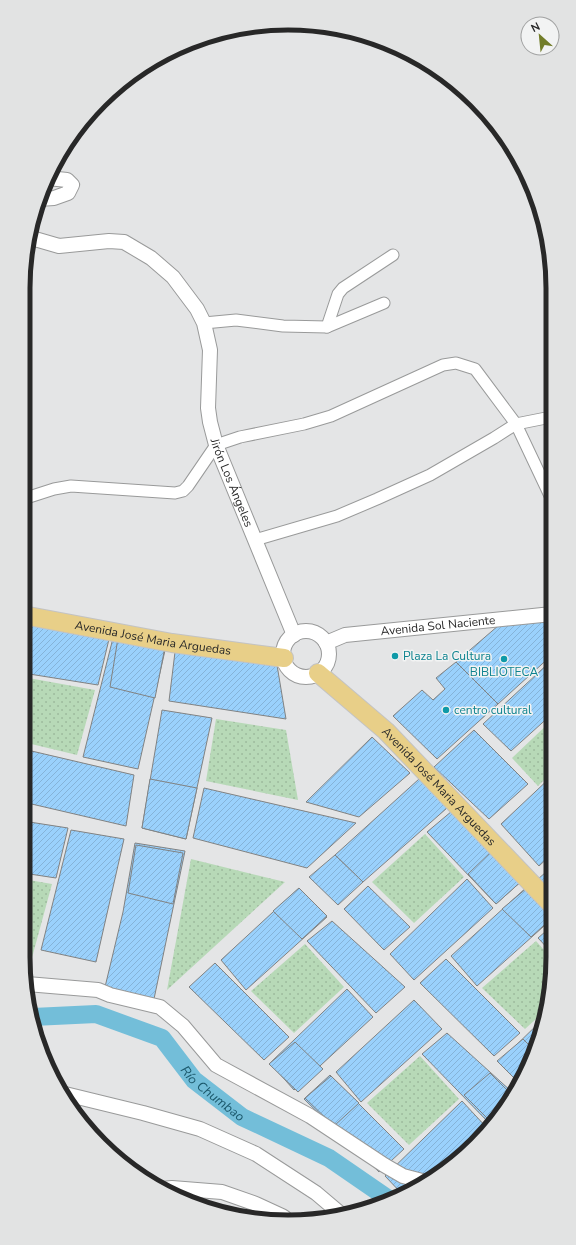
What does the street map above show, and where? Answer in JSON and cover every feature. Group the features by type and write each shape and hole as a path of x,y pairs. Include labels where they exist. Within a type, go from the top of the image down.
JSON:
{"main road":[{"name":"Avenida José Maria Arguedas","path":"30,616 172,643 284,658"},
{"name":"Avenida José Maria Arguedas","path":"318,673 386,731 546,899"}],"street":[{"path":"46,199 54,198 68,193 72,185 67,180 55,179"},
{"name":"Jirón Los Ángeles","path":"35,239 60,246 109,241 124,242 151,258 173,278 197,309 204,323 210,350 208,408 216,445 294,634"},
{"path":"327,327 340,291 393,255"},
{"path":"204,323 236,320 283,326 327,327 384,303"},
{"path":"30,497 54,489 71,486 175,493 183,491 216,445 240,437 304,424 331,416 443,365 456,363 475,369 516,424 546,486"},
{"path":"255,540 337,516 378,499 430,475 516,424 546,418"},
{"name":"Avenida Sol Naciente","path":"326,643 345,635 546,615"},
{"path":"308,631 316,633 322,637 326,643 329,656 327,662 318,673 312,676 297,675 286,665 284,658 285,645 294,634 308,631"},
{"path":"32,984 98,990 110,995 160,1007 183,1026 216,1065 310,1116 384,1165 404,1176 418,1180"},
{"path":"70,1095 200,1129 256,1154 316,1193 336,1210"},
{"path":"174,1188 222,1192 256,1204 279,1214"}],"green space":[{"path":"30,678 95,690 77,755 30,744"},
{"path":"216,719 286,730 298,800 206,781"},
{"path":"546,726 546,778 538,786 512,758"},
{"path":"425,834 464,877 414,923 372,882"},
{"path":"191,859 285,882 167,990"},
{"path":"30,880 52,884 30,964"},
{"path":"536,941 546,952 544,991 539,1016 525,1029 482,988"},
{"path":"305,944 344,987 294,1033 251,991"},
{"path":"420,1056 459,1099 409,1145 367,1103"}],"building":[{"name":"BIBLIOTECA","path":"546,615 546,660 498,704 456,662 506,619"},
{"path":"30,623 110,635 98,685 30,674"},
{"path":"113,638 166,646 138,769 83,757"},
{"path":"118,638 165,647 155,698 110,687"},
{"path":"175,652 277,665 286,719 169,701"},
{"name":"centro cultural","path":"456,662 498,704 437,759 393,716 422,690 433,700 445,689 436,678"},
{"path":"546,666 546,719 511,751 483,724"},
{"path":"162,710 212,718 186,839 142,828"},
{"path":"474,730 528,784 489,819 434,767"},
{"path":"372,737 410,773 359,817 306,802"},
{"path":"30,751 134,775 126,826 30,804"},
{"path":"150,779 197,788 186,839 142,828"},
{"path":"419,779 447,808 363,882 335,855"},
{"path":"546,782 546,860 539,866 501,824"},
{"path":"204,788 356,823 307,868 193,838"},
{"path":"452,811 525,878 496,904 427,832"},
{"path":"30,822 68,828 56,878 30,874"},
{"path":"71,830 124,839 96,962 41,950"},
{"path":"135,843 185,851 154,999 105,987 123,912"},
{"path":"136,845 183,853 173,904 128,893"},
{"path":"494,849 525,878 496,904 468,874"},
{"path":"335,855 363,882 338,905 309,877"},
{"path":"546,872 546,886 538,879"},
{"path":"467,879 493,908 414,980 390,954"},
{"path":"529,885 546,902 546,924 477,986 451,956"},
{"path":"368,886 410,927 384,950 344,909"},
{"path":"528,887 546,904 546,923 531,937 502,909"},
{"path":"299,888 327,917 246,990 221,960"},
{"path":"299,888 327,916 302,939 273,911"},
{"path":"332,921 405,987 376,1013 307,941"},
{"path":"546,931 546,947 538,938"},
{"path":"446,959 520,1033 494,1056 420,983"},
{"path":"215,963 289,1037 264,1060 189,987"},
{"path":"347,989 373,1017 294,1090 270,1063"},
{"path":"414,1000 442,1029 361,1102 336,1072"},
{"path":"537,1025 526,1056 516,1077 501,1060"},
{"path":"447,1033 509,1089 487,1121 422,1054"},
{"path":"523,1039 530,1046 515,1079 497,1061"},
{"path":"295,1042 323,1069 298,1092 269,1064"},
{"path":"490,1073 508,1091 488,1119 464,1095"},
{"path":"330,1075 404,1149 379,1172 304,1099"},
{"path":"331,1076 359,1103 334,1126 305,1098"},
{"path":"462,1101 484,1125 445,1162 431,1172 402,1188 398,1190 385,1176"}],"waterway":[{"name":"Río Chumbao","path":"37,1017 96,1014 162,1038 194,1080 242,1117 329,1158 384,1196"}],"place":[{"name":"Plaza La Cultura","path":"395,656"},
{"name":"BIBLIOTECA","path":"504,659"},
{"name":"centro cultural","path":"446,710"}]}
